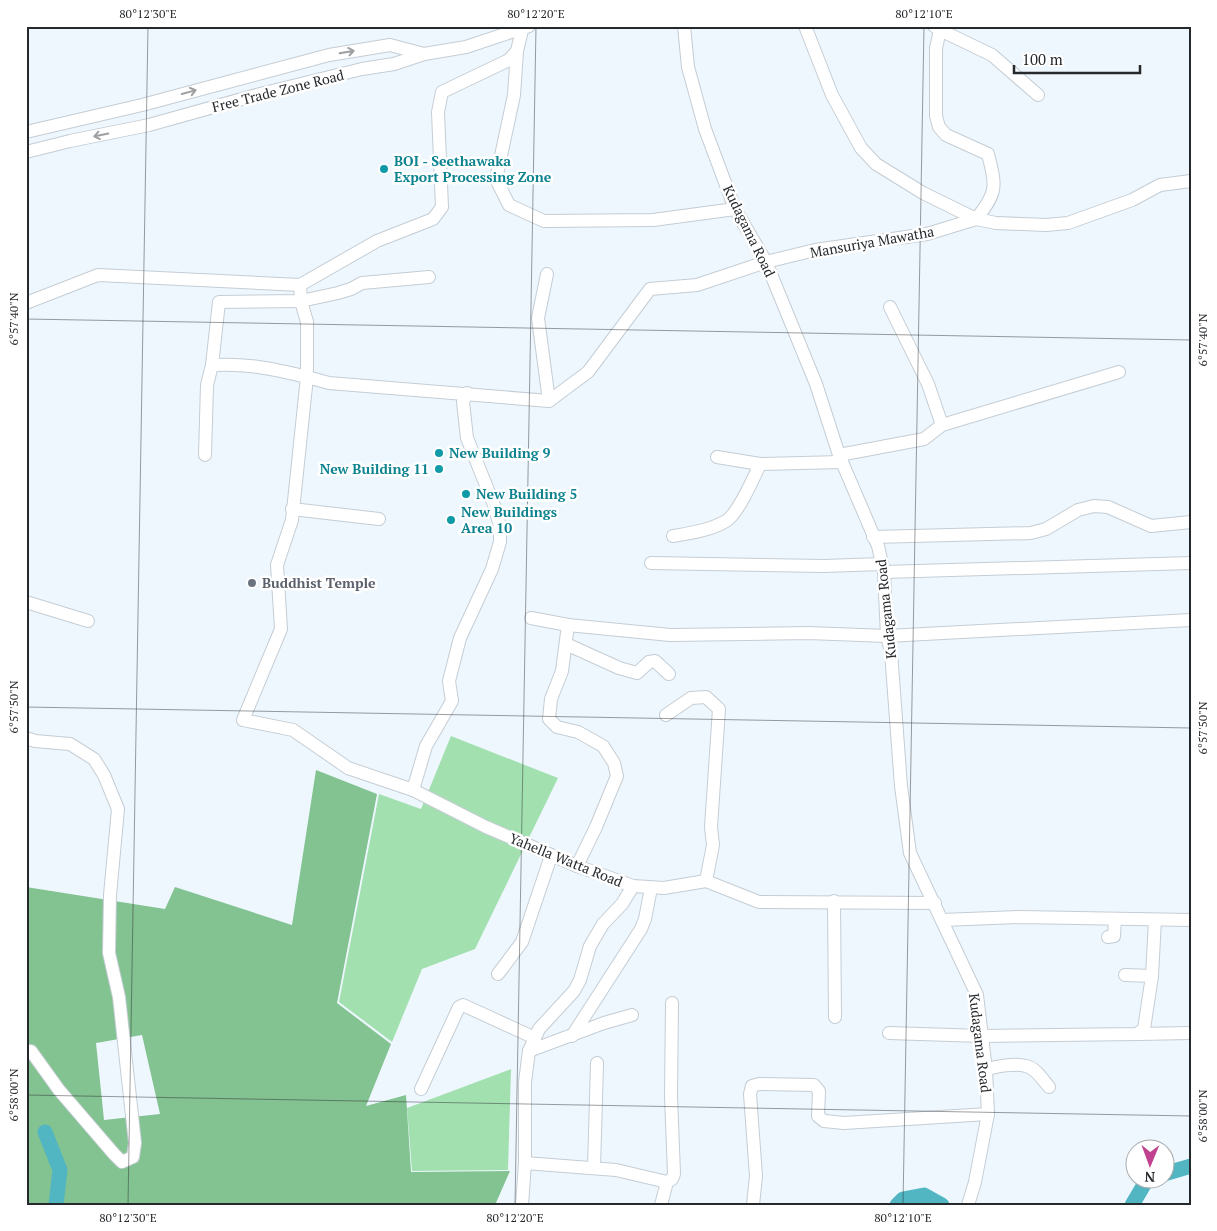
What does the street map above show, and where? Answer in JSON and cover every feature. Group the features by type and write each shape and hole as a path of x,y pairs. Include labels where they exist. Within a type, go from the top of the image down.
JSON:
{"street":[{"name":"Kudagama Road","path":"684,26 688,67 704,129 735,209 766,262 816,384 841,458 878,546 883,568 887,636 891,652 901,786 910,853 977,995 986,1070 988,1114 975,1182 968,1205"},
{"path":"805,26 832,95 861,148 876,164 915,188 976,219 996,223 1046,226 1068,223 1132,200 1160,185 1191,180"},
{"path":"525,27 517,51 514,96 496,179 509,206 544,221 653,220 735,209"},
{"name":"Free Trade Zone Road","path":"26,152 148,125 260,94 394,64 424,54 466,47 525,27"},
{"path":"976,219 992,195 995,182 988,154 946,135 938,127 936,116 937,28 992,55 1038,95"},
{"path":"26,132 329,55 390,44 424,54"},
{"path":"26,303 98,275 300,285 377,241 433,219 442,207 438,112 442,92 509,60 517,51"},
{"name":"Mansuriya Mawatha","path":"549,401 588,372 650,289 697,285 766,262 815,250 927,234 976,219"},
{"path":"212,365 235,364 264,367 328,382 549,401 538,318 547,274"},
{"path":"205,455 207,386 212,365 219,302 301,301 338,293 362,283 429,277"},
{"path":"300,285 301,301 307,322 307,377 292,509 379,519"},
{"path":"890,307 928,384 942,425"},
{"path":"717,458 760,464 841,458 924,440 942,425 1119,372"},
{"path":"413,790 426,746 452,701 449,680 460,638 492,569 500,542 500,526 494,505 467,438 463,402 467,393"},
{"path":"674,536 704,530 728,520 743,498 760,464"},
{"path":"873,537 1031,533 1046,529 1078,510 1094,506 1108,507 1151,526 1191,522"},
{"name":"Yahella Watta Road","path":"292,509 292,520 277,565 281,629 243,720 294,730 348,768 413,790 486,827 552,856 633,886 664,888 706,881"},
{"path":"651,563 883,568 1191,563"},
{"path":"26,602 88,621"},
{"path":"531,618 568,625 670,635 808,633 887,636 1191,620"},
{"path":"568,625 562,671 551,698 549,719 557,727 578,732 603,746 614,763 617,776 596,827 577,866"},
{"path":"566,644 620,668 637,673 648,662 655,661 669,674"},
{"path":"666,715 691,698 706,698 719,709 711,827 713,845 706,881 759,902 935,903"},
{"path":"26,738 35,741 70,744 94,759 104,775 118,809 110,896 109,953 118,997 135,1143 133,1157 122,1162 59,1090 31,1051 26,1051"},
{"path":"498,974 522,942 552,856"},
{"path":"522,1205 525,1163 525,1082 530,1051 539,1029 574,991 580,980 590,946 603,924 622,904 633,886"},
{"path":"572,1036 641,929 645,919 651,888"},
{"path":"834,901 835,1017"},
{"path":"942,920 1020,917 1191,920"},
{"path":"1108,938 1114,936 1115,919"},
{"path":"1137,1034 1144,1029 1152,976 1156,920"},
{"path":"1125,975 1152,976"},
{"path":"661,1205 667,1182 672,1179 674,1174 671,1096 672,1003"},
{"path":"421,1090 460,1007 463,1005 535,1038"},
{"path":"530,1051 604,1022 632,1015"},
{"path":"889,1033 982,1036 1191,1033"},
{"path":"594,1168 596,1063"},
{"path":"986,1070 994,1066 1026,1066 1041,1076 1049,1088"},
{"path":"753,1205 756,1176 750,1094 752,1086 759,1084 814,1085 819,1091 818,1116 824,1121 844,1123 988,1114"},
{"path":"525,1163 616,1170 667,1182"}],"green space":[{"path":"451,736 558,778 475,949 422,969 392,1042 339,1002 379,794 421,809"},
{"path":"316,770 377,794 337,1003 391,1044 366,1106 406,1095 411,1172 510,1171 495,1205 26,1205 26,887 165,909 175,887 292,925","holes":["142,1035 160,1114 104,1120 96,1043"]},
{"path":"511,1069 508,1170 412,1171 407,1108"}],"waterway":[{"path":"45,1132 60,1170 56,1205"},
{"path":"1174,1171 1191,1166"},
{"path":"1132,1205 1142,1188"},
{"path":"897,1205 903,1199 924,1195 942,1205"}],"place":[{"name":"BOI - Seethawaka Export Processing Zone","path":"384,169"},
{"name":"New Building 9","path":"439,453"},
{"name":"New Building 11","path":"439,469"},
{"name":"New Building 5","path":"466,494"},
{"name":"New Buildings Area 10","path":"451,520"},
{"name":"Buddhist Temple","path":"252,583"}]}
